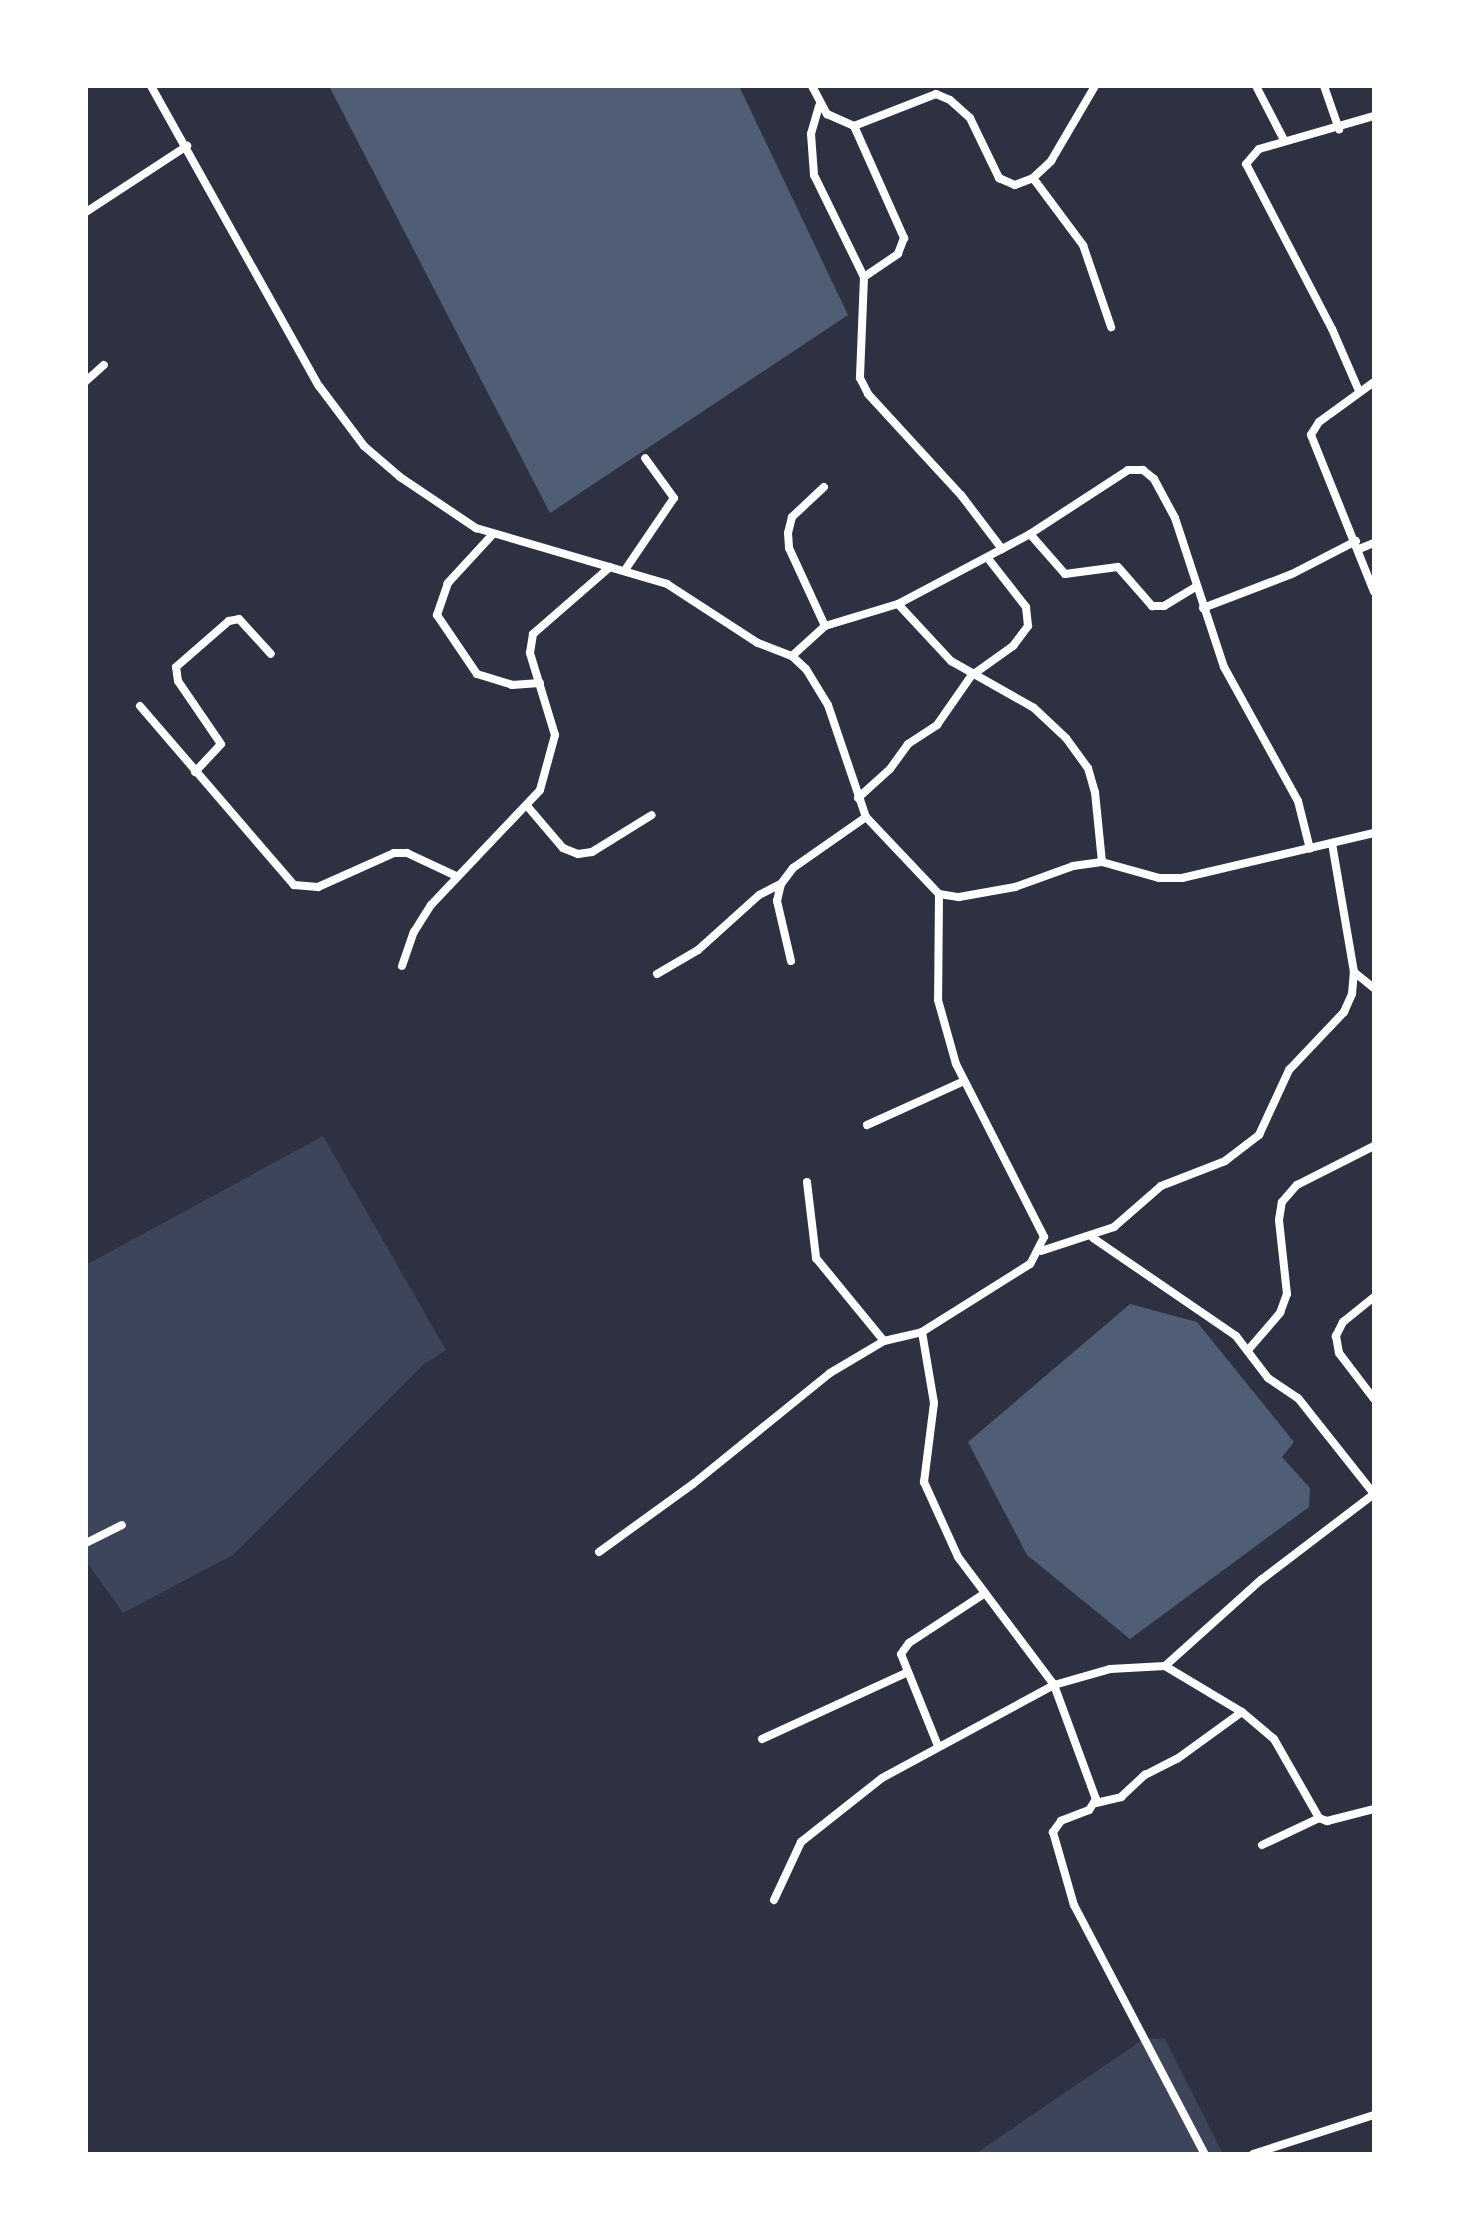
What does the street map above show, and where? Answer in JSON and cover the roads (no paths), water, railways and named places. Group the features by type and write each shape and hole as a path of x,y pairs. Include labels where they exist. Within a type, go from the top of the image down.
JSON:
{"street":[{"path":"151,86 187,146 249,266 332,408 400,477 476,528 667,584 758,643 792,656 828,705 866,817 939,894 959,897 1015,887 1073,866 1102,862 1159,878 1182,878 1374,833"},
{"path":"812,86 819,106 835,120 854,126 936,90 970,118 999,178 1015,185 1033,178 1068,136 1095,86"},
{"path":"1256,86 1284,140"},
{"path":"1324,86 1339,129"},
{"path":"819,106 811,134 814,175 864,277 860,378 868,394 961,495 1002,549"},
{"path":"1359,391 1332,329 1247,173 1248,157 1284,140 1339,129 1374,116"},
{"path":"854,126 904,238 898,254 864,277"},
{"path":"86,212 187,146"},
{"path":"1033,178 1083,245 1111,327"},
{"path":"86,381 104,365"},
{"path":"1374,382 1319,422 1311,435 1358,545 1374,592"},
{"path":"625,570 674,498 645,458"},
{"path":"792,656 825,626 898,604 1030,534 1128,470 1143,470 1154,479 1175,518 1224,667 1298,801 1310,849"},
{"path":"824,487 792,517 788,533 789,548 825,626"},
{"path":"493,534 448,583 437,615 457,652 477,674 512,685 540,683"},
{"path":"1030,534 1065,574 1118,567 1152,606 1164,606 1196,587"},
{"path":"1203,608 1358,545 1374,543"},
{"path":"858,798 890,769 908,744 952,710 971,676 1013,646 1029,615 987,557"},
{"path":"402,966 414,932 456,876 528,807 540,790 555,735 530,653 533,634 610,567"},
{"path":"898,604 951,661 971,676 1034,708 1088,768 1102,862"},
{"path":"195,772 221,744 178,681 176,667 229,621 239,619 271,654"},
{"path":"140,706 294,885 318,887 394,853 407,853 456,876"},
{"path":"528,807 563,848 578,854 592,852 652,815"},
{"path":"791,961 777,901 781,884 793,868 866,817"},
{"path":"599,1552 703,1477 830,1373 884,1341 922,1332 1030,1264 1041,1251 1093,1238 1114,1227 1161,1186 1248,1147 1303,1051 1344,1012 1354,972 1332,843"},
{"path":"657,974 698,950 759,895 781,884"},
{"path":"939,894 938,1000 962,1082 1039,1221 1041,1251"},
{"path":"1354,972 1374,988"},
{"path":"867,1125 962,1082"},
{"path":"1249,1349 1280,1313 1287,1294 1279,1220 1282,1202 1297,1185 1374,1146"},
{"path":"807,1182 816,1258 884,1341"},
{"path":"1093,1238 1249,1349 1268,1378 1298,1398 1374,1494 1261,1580 1165,1666"},
{"path":"1374,1298 1343,1322 1336,1336 1339,1353 1374,1399"},
{"path":"922,1332 934,1403 924,1482 958,1557 1054,1685 1096,1803"},
{"path":"86,1543 122,1525"},
{"path":"938,1746 906,1673 901,1654 909,1643 985,1593"},
{"path":"774,1900 790,1861 817,1825 882,1778 1054,1685 1110,1669 1165,1666 1242,1712 1274,1739 1319,1818 1327,1821 1374,1809"},
{"path":"762,1739 906,1673"},
{"path":"1205,2154 1074,1905 1053,1832 1061,1821 1096,1803 1121,1797 1145,1775 1177,1759 1242,1712"},
{"path":"1262,1845 1319,1818"},
{"path":"1253,2154 1374,2115"}]}
